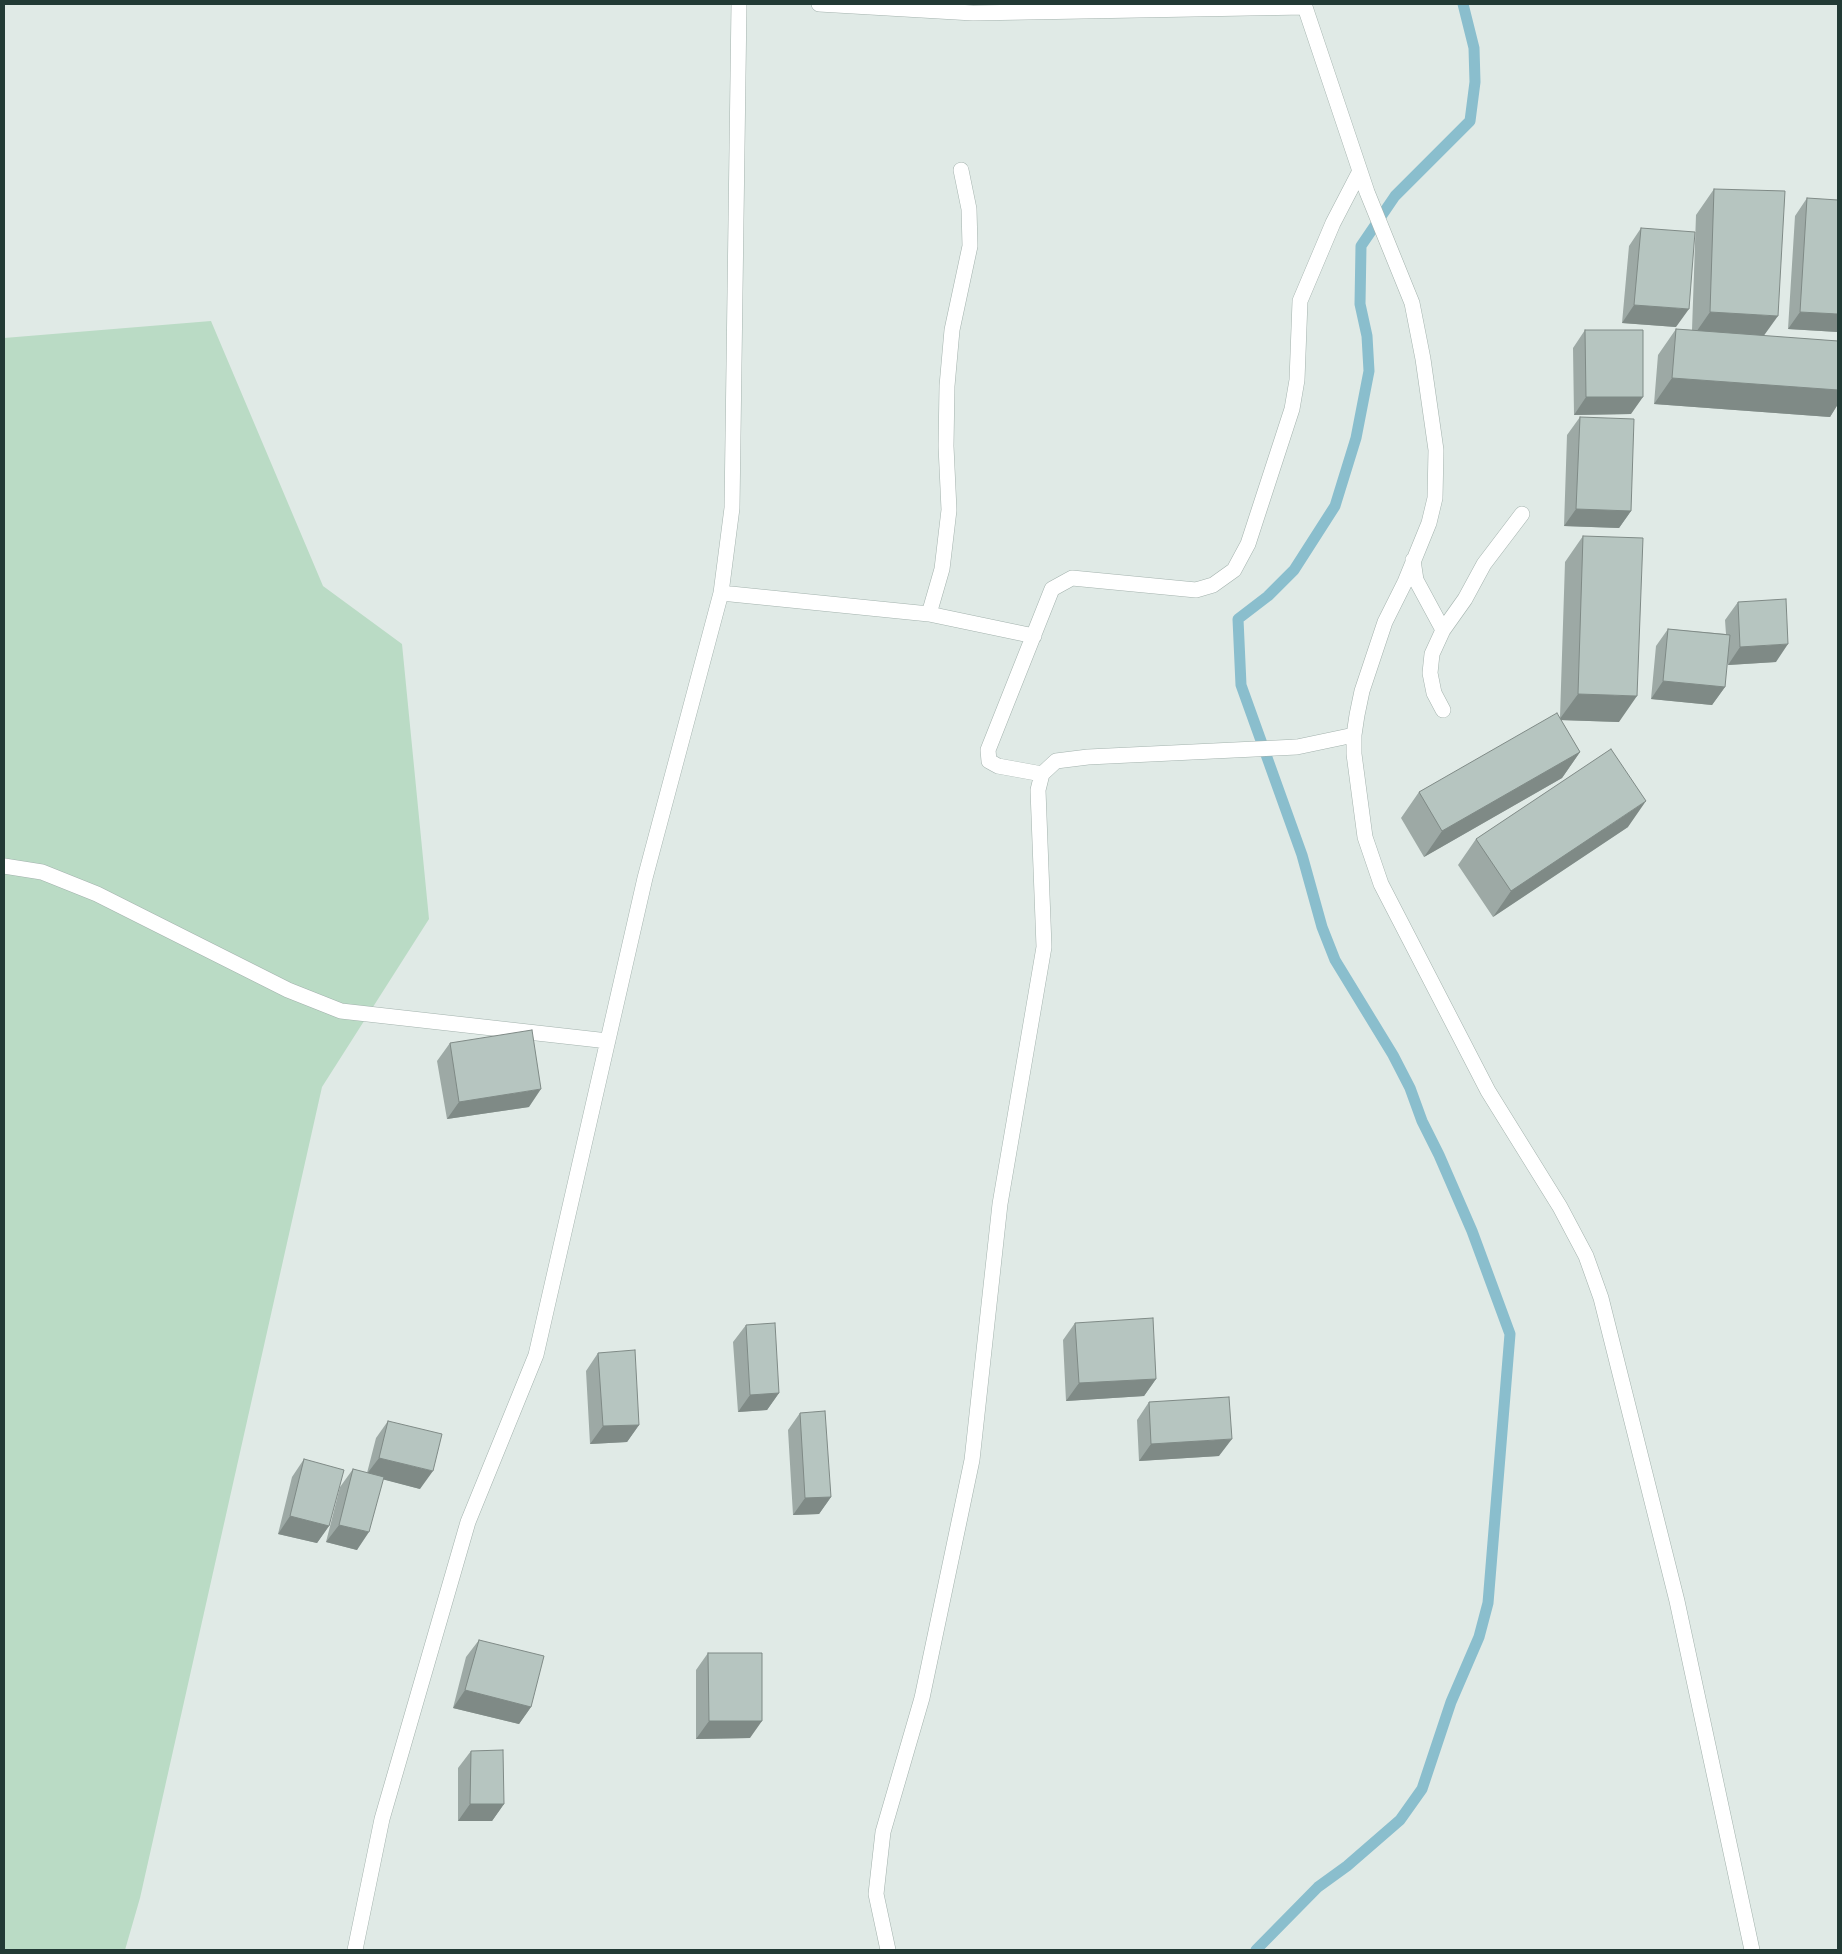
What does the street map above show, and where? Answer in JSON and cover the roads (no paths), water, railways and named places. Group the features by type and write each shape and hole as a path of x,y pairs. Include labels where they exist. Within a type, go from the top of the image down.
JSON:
{"street":[{"path":"355,1950 382,1819 468,1522 536,1354 645,878 721,593 732,508 739,4"},
{"path":"819,4 974,8 1304,5 1367,192 1412,303 1423,358 1436,450 1435,498 1429,522 1405,582 1385,622 1362,692 1354,735 1356,780 1365,836 1381,884 1488,1091 1560,1207 1586,1256 1601,1298 1677,1601 1752,1950"},
{"path":"928,614 942,568 949,510 946,446 952,330 970,246 969,209 961,170"},
{"path":"1042,774 998,766 988,761 988,750 1052,588 1072,578 1196,590 1213,586 1234,570 1248,544 1292,409 1297,380 1300,301 1333,223 1360,171"},
{"path":"1443,710 1434,693 1430,673 1432,654 1443,630 1465,599 1484,564 1522,514"},
{"path":"1413,558 1416,580 1443,630"},
{"path":"721,593 928,614 1034,636"},
{"path":"888,1950 876,1894 883,1832 922,1698 972,1460 1000,1204 1044,946 1038,790 1042,774 1056,761 1088,757 1231,752 1297,747 1354,735"},
{"path":"4,866 42,872 97,894 288,990 342,1011 608,1041"}],"waterway":[{"path":"1256,1950 1318,1887 1347,1866 1400,1820 1422,1789 1451,1702 1479,1637 1488,1603 1510,1334 1472,1231 1422,1121 1410,1088 1393,1055 1335,960 1322,927 1302,855 1241,685 1238,619 1268,596 1294,570 1335,506 1356,438 1369,371 1367,336 1360,304 1361,246 1395,196 1470,121 1475,82 1474,48 1463,4"}]}
